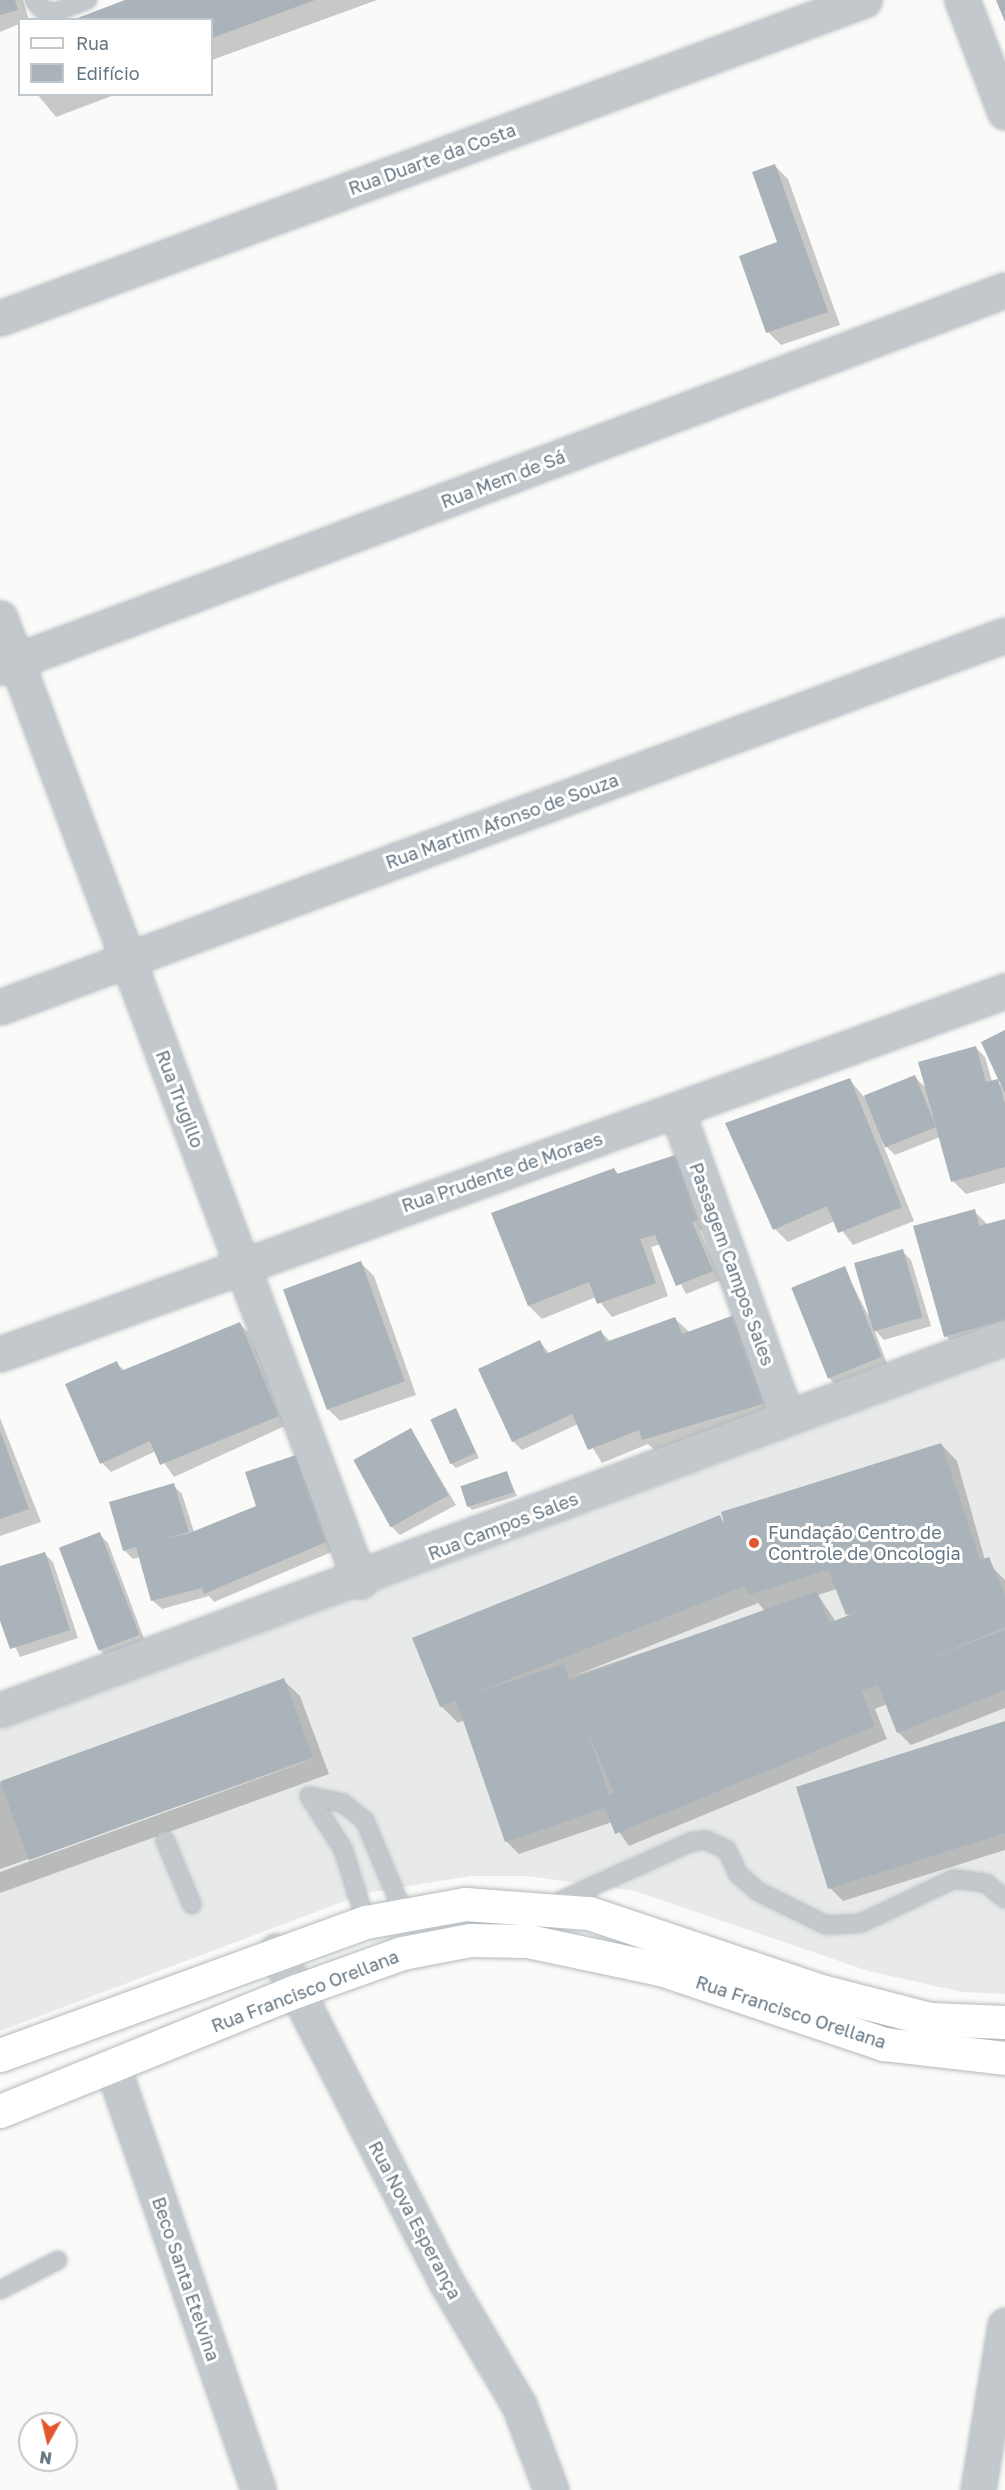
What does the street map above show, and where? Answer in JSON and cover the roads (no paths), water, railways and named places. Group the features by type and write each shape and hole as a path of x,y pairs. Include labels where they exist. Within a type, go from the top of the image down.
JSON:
{"street":[{"name":"Rua Duarte da Costa","path":"0,318 864,0"},
{"path":"962,0 1005,112"},
{"name":"Rua Mem de Sá","path":"8,664 1005,290"},
{"name":"Rua Trugillo","path":"0,618 8,664 128,959 360,1581"},
{"name":"Rua Martim Afonso de Souza","path":"0,1007 1005,635"},
{"name":"Rua Prudente de Moraes","path":"0,1354 242,1264 677,1111 1005,991"},
{"name":"Passagem Campos Sales","path":"677,1111 787,1418"},
{"name":"Rua Campos Sales","path":"0,1710 360,1581 1005,1336"},
{"path":"465,1904 470,1940"},
{"name":"Rua Francisco Orellana","path":"0,2055 276,1951 403,1912 465,1904 544,1908 656,1932 821,1991 929,2019 1005,2022"},
{"name":"Rua Francisco Orellana","path":"0,2111 113,2068 296,1991 402,1953 470,1940 528,1941 664,1970 884,2044 1005,2058"},
{"name":"Rua Nova Esperança","path":"276,1951 445,2280 519,2405 552,2490"},
{"name":"Beco Santa Etelvina","path":"113,2068 258,2490"},
{"path":"978,2490 1005,2325"}],"lane":[{"path":"34,0 41,9 56,12 88,0"},
{"path":"366,1922 343,1849 309,1796 343,1803 365,1821 379,1844 403,1912"},
{"path":"165,1840 192,1905"},
{"path":"544,1908 691,1842 706,1840 727,1850 738,1874 754,1888 826,1925 861,1923 954,1879 986,1883 1005,1899"},
{"path":"0,2290 58,2260"}],"place":[{"name":"Fundação Centro de Controle de Oncologia","path":"754,1543"}]}
